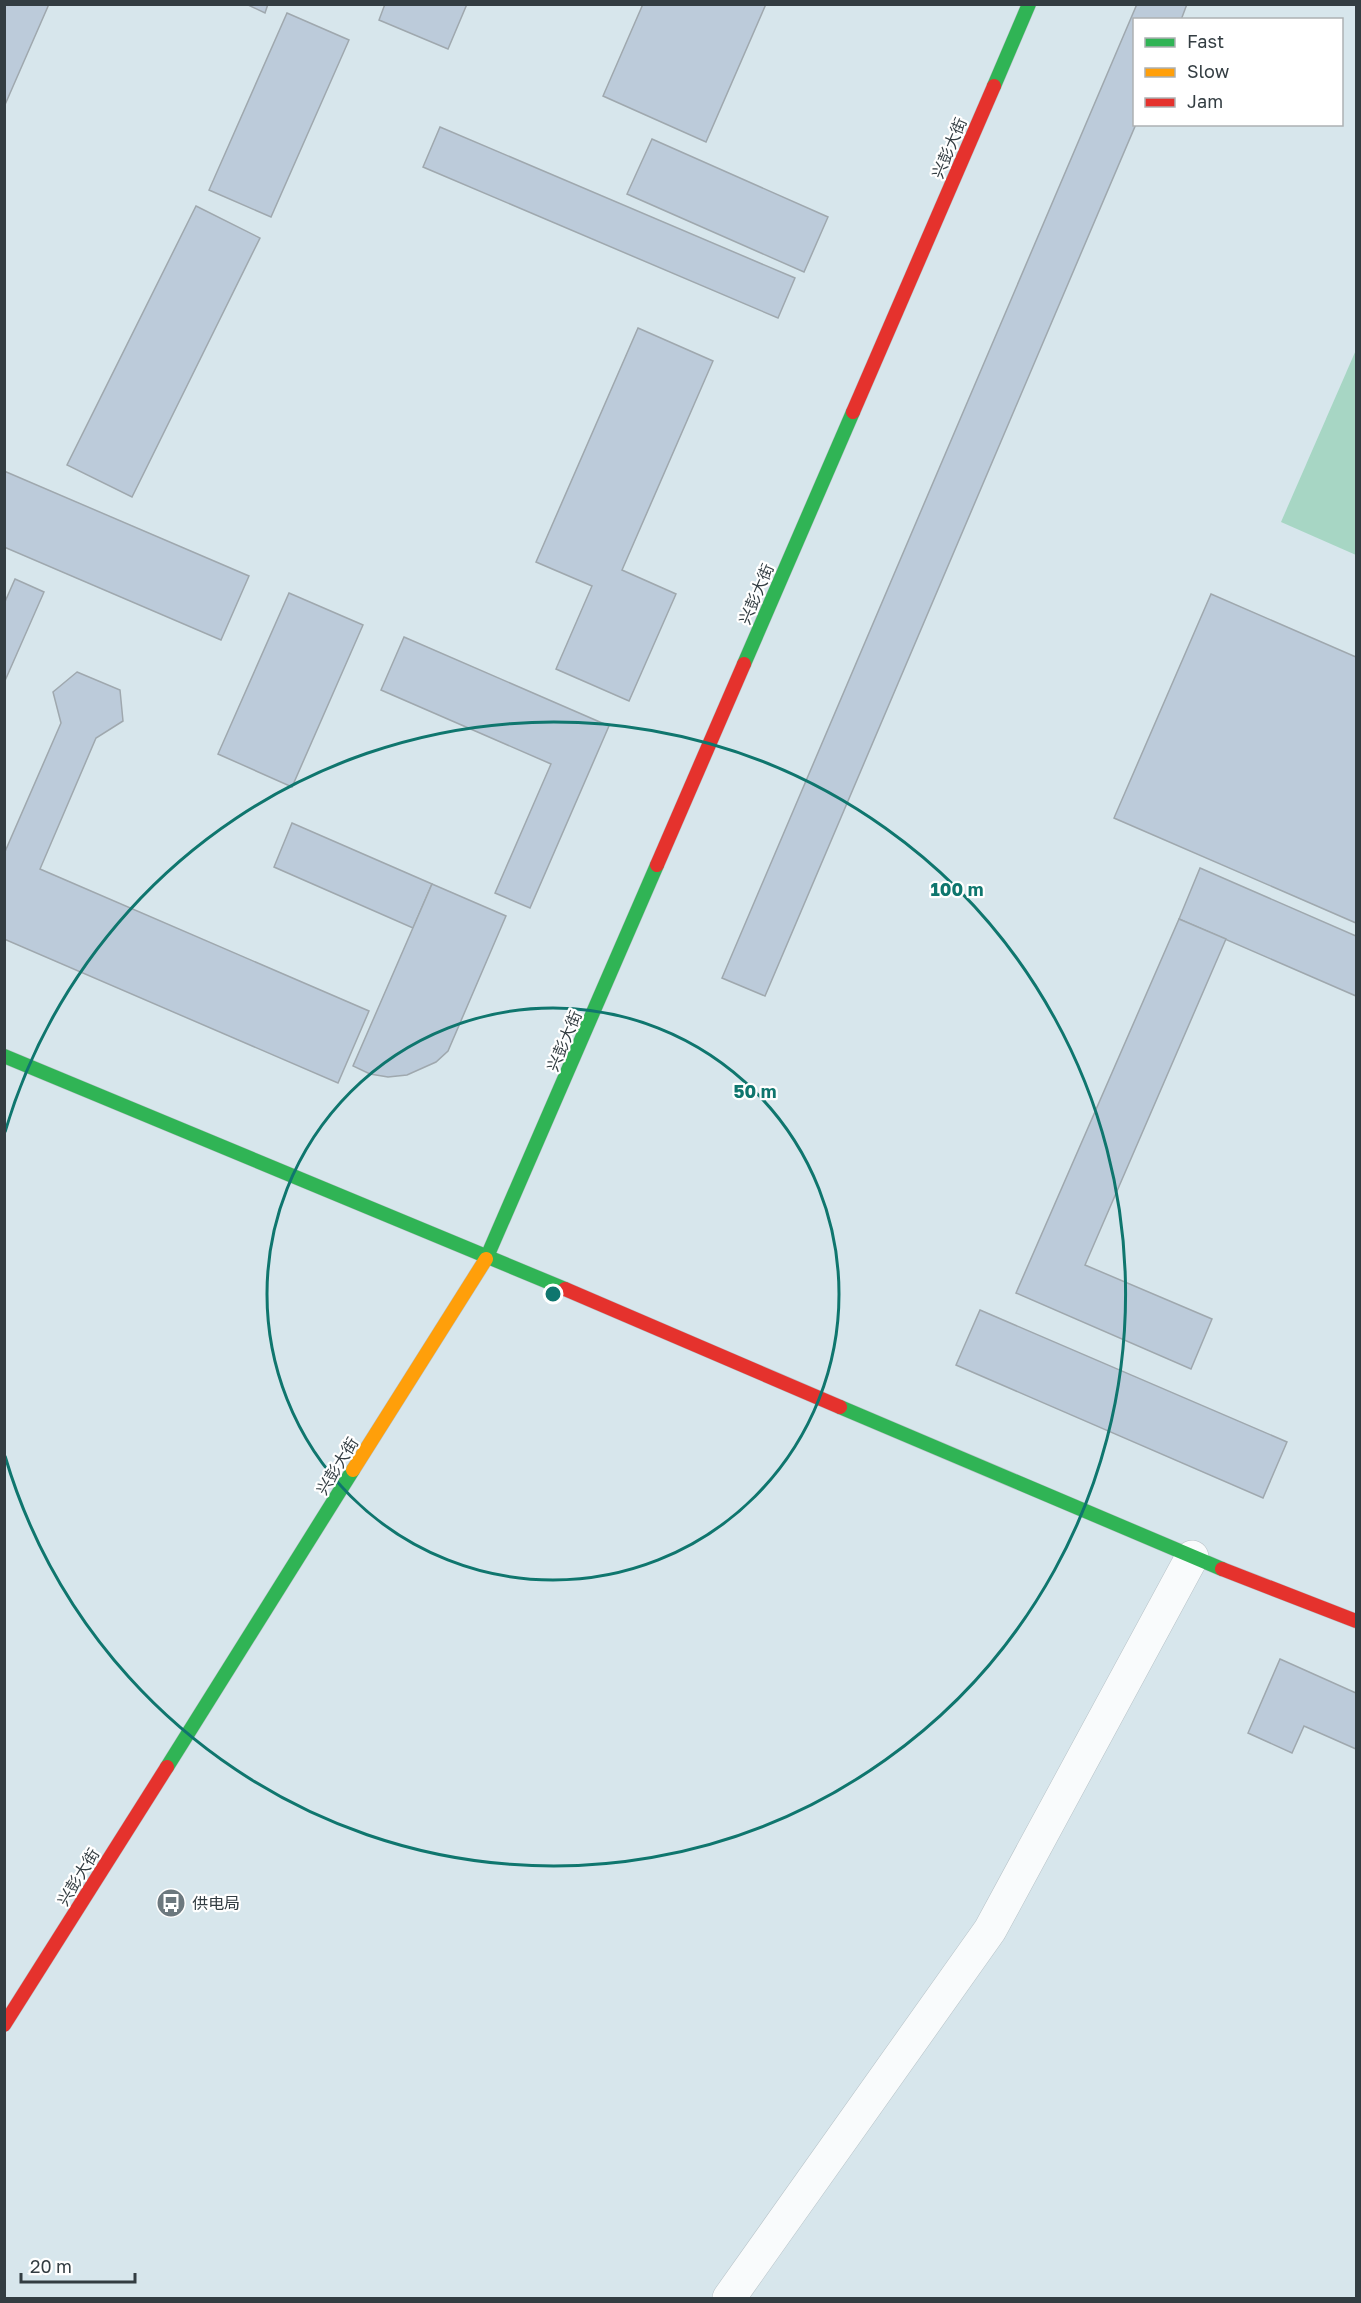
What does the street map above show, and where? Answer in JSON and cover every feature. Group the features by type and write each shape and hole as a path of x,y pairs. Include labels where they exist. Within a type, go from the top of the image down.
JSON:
{"main road":[{"name":"兴彭大街","path":"4,2025 488,1256 1029,4"},
{"path":"4,1056 488,1256 1192,1557 1356,1621"}],"street":[{"path":"729,2298 990,1930 1192,1557"}],"green space":[{"path":"1356,350 1356,555 1281,522"}],"building":[{"path":"4,4 49,4 4,107"},
{"path":"246,4 268,4 265,13"},
{"path":"385,4 467,4 448,49 379,20"},
{"path":"643,4 766,4 706,142 603,96"},
{"path":"1137,4 1187,4 1182,18 1133,18 1133,126 1135,126 765,996 722,978"},
{"path":"287,13 349,40 271,217 209,190"},
{"path":"440,127 795,278 778,318 423,167"},
{"path":"652,139 828,217 804,272 627,194"},
{"path":"196,206 260,238 132,497 67,465"},
{"path":"638,328 713,361 622,570 676,594 629,701 556,669 592,586 536,562"},
{"path":"4,471 249,576 221,640 4,547"},
{"path":"15,579 44,592 4,683 4,604"},
{"path":"289,593 363,625 292,787 218,754"},
{"path":"1211,594 1356,657 1356,923 1114,818"},
{"path":"404,637 609,726 530,908 495,893 551,764 381,690"},
{"path":"77,672 120,690 123,721 96,738 40,869 369,1011 338,1083 4,939 4,854 61,723 53,692"},
{"path":"292,823 432,884 413,928 274,867"},
{"path":"1200,868 1356,936 1356,996 1179,919"},
{"path":"432,884 506,916 448,1051 436,1062 407,1075 388,1077 370,1074 353,1066"},
{"path":"1179,919 1226,939 1085,1265 1212,1319 1191,1369 1016,1293"},
{"path":"980,1310 1287,1442 1263,1498 956,1365"},
{"path":"1280,1659 1356,1693 1356,1749 1304,1726 1292,1753 1248,1733"}],"traffic: fast":[{"path":"994,86 1029,4"},
{"path":"744,664 853,412"},
{"path":"486,1259 657,865"},
{"path":"4,1056 565,1289"},
{"path":"840,1407 1222,1569"},
{"path":"167,1767 353,1470"}],"traffic: slow":[{"path":"353,1470 486,1259"}],"traffic: jam":[{"path":"853,412 994,86"},
{"path":"657,865 744,664"},
{"path":"565,1289 840,1407"},
{"path":"1222,1569 1356,1621"},
{"path":"4,2025 167,1767"}],"place":[{"name":"供电局","path":"171,1903"}]}
